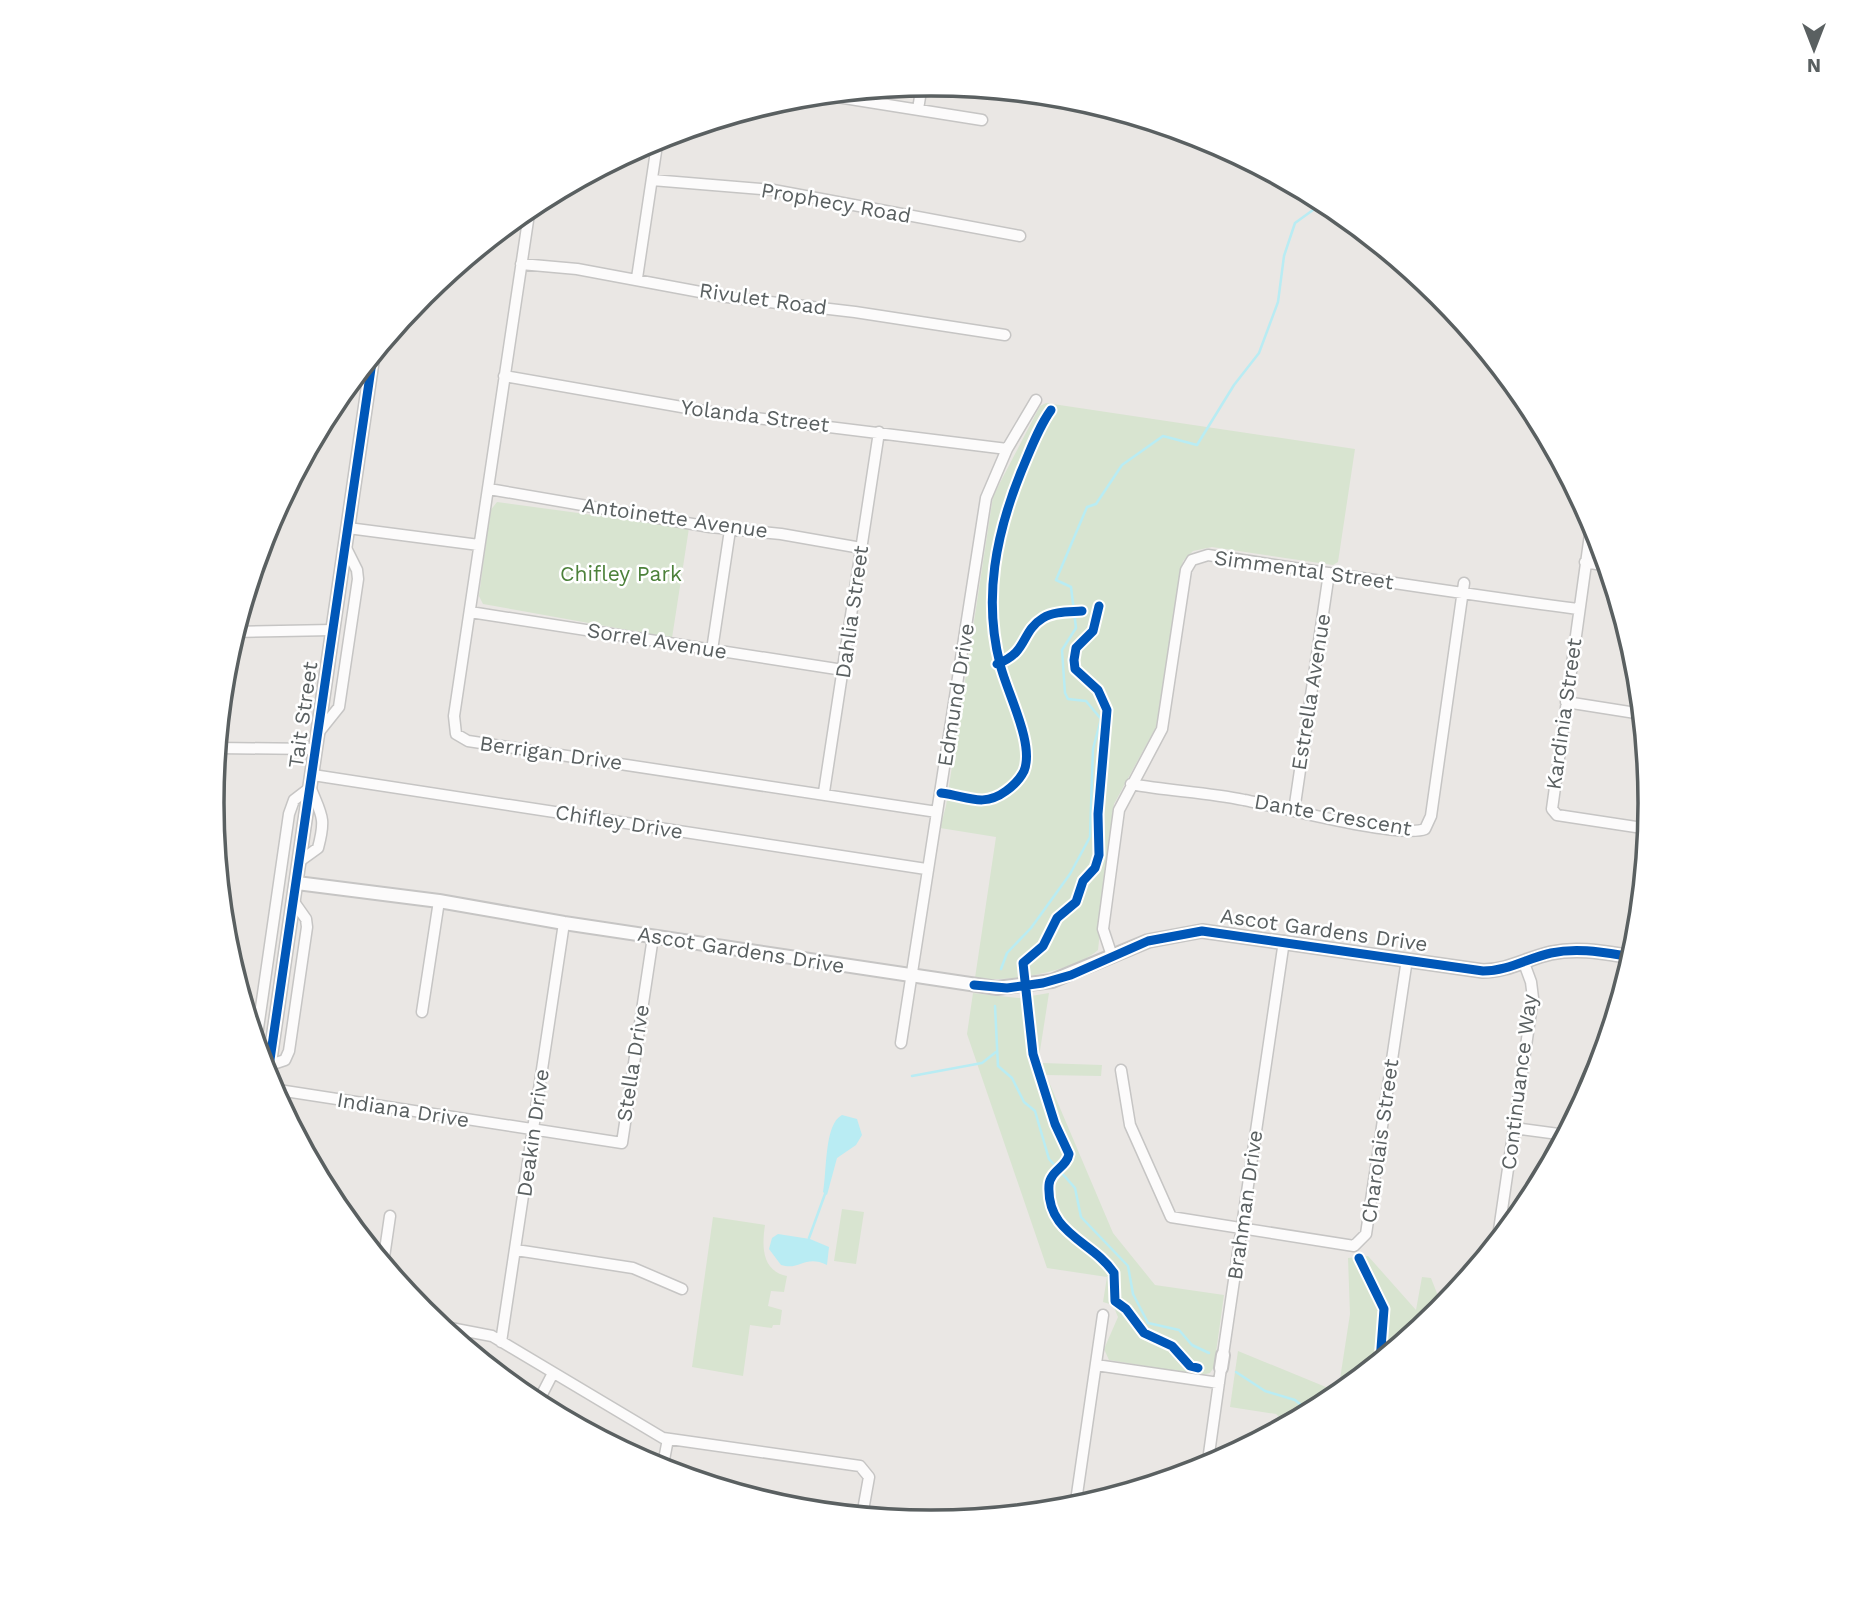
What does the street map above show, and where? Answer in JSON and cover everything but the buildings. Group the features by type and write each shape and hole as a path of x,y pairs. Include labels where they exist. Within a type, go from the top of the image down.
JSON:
{"street":[{"path":"918,109 920,97"},
{"path":"862,100 982,120"},
{"path":"637,278 656,152"},
{"name":"Prophecy Road","path":"652,180 773,190 1020,236"},
{"name":"Berrigan Drive","path":"527,223 453,723 455,731 463,739 824,792 937,812"},
{"name":"Rivulet Road","path":"521,264 637,278 727,297 855,312 1005,335"},
{"name":"Yolanda Street","path":"504,376 692,409 1007,449"},
{"name":"Tait Street","path":"271,1056 346,548 362,384"},
{"name":"Edmund Drive","path":"901,1043 926,869 986,498 1007,449 1036,400"},
{"name":"Dahlia Street","path":"824,792 879,432"},
{"name":"Antoinette Avenue","path":"489,489 730,530 782,534 861,548"},
{"path":"348,528 479,545"},
{"path":"712,650 730,530"},
{"name":"Kardinia Street","path":"1588,542 1552,810 1557,815 1638,827"},
{"path":"319,733 339,707 356,593 358,572 346,548"},
{"name":"Simmental Street","path":"1112,956 1103,929 1119,810 1162,729 1186,570 1192,560 1208,555 1329,573 1347,570 1463,595 1578,610"},
{"path":"1585,562 1597,564"},
{"name":"Estrella Avenue","path":"1294,811 1329,573"},
{"path":"1463,595 1464,583"},
{"name":"Dante Crescent","path":"1131,784 1202,793 1409,831 1422,830 1428,825 1463,595"},
{"name":"Sorrel Avenue","path":"470,612 843,670"},
{"path":"245,632 333,630"},
{"path":"1566,702 1633,713"},
{"path":"227,748 316,749"},
{"path":"259,1021 289,814 293,801 311,784"},
{"name":"Chifley Drive","path":"311,784 926,869"},
{"name":"Ascot Gardens Drive","path":"297,883 439,901 653,937 981,986 1018,987 1060,978 1148,941 1193,932 1219,932 1483,971 1524,963 1549,953 1572,950 1622,956"},
{"path":"422,1012 439,901"},
{"name":"Deakin Drive","path":"502,1342 564,923"},
{"name":"Stella Drive","path":"533,1130 622,1143 653,937"},
{"name":"Brahman Drive","path":"1209,1454 1284,941"},
{"name":"Charolais Street","path":"1242,1230 1349,1246 1359,1244 1365,1237 1407,959"},
{"name":"Continuance Way","path":"1500,1224 1533,998 1532,985 1524,963"},
{"path":"1121,1070 1130,1125 1169,1214 1178,1220 1242,1230"},
{"name":"Indiana Drive","path":"286,1091 533,1130"},
{"path":"1514,1128 1556,1134"},
{"path":"385,1252 390,1216"},
{"path":"516,1250 637,1269 682,1289"},
{"path":"1077,1495 1103,1315"},
{"path":"459,1329 486,1334 502,1342 655,1435 862,1470 866,1491 863,1507"},
{"path":"1096,1365 1219,1383"},
{"path":"543,1394 554,1373"},
{"path":"664,1458 667,1439"}],"green space":[{"path":"1046,403 1355,449 1338,562 1333,565 1212,547 1193,551 1183,561 1156,727 1114,804 1098,950 1087,958 1057,970 1004,979 975,978 996,837 940,828 946,806 993,496 1040,406"},
{"name":"Chifley Park","path":"497,502 689,528 672,638 483,604 479,596 490,511"},
{"path":"973,993 1019,998 1049,993 1039,1057 1042,1063 1102,1065 1101,1076 1046,1075 1113,1233 1155,1285 1224,1295 1214,1367 1210,1373 1201,1375 1109,1360 1104,1349 1118,1317 1113,1305 1103,1302 1107,1277 1047,1268 967,1034"},
{"path":"842,1209 864,1212 856,1264 834,1261"},
{"path":"713,1217 765,1225 764,1249 768,1263 772,1269 787,1276 784,1292 771,1291 768,1306 782,1310 780,1325 773,1325 772,1328 750,1325 743,1376 692,1367"},
{"path":"1368,1256 1416,1310 1422,1277 1431,1278 1438,1297 1398,1335 1340,1381 1350,1314 1348,1258"},
{"path":"1238,1351 1329,1388 1281,1418 1276,1414 1230,1407"}],"water":[{"path":"842,1115 857,1119 862,1135 856,1145 837,1158 827,1195 823,1192 829,1138 836,1120"},
{"path":"778,1234 810,1239 829,1247 827,1265 813,1261 793,1266 781,1265 769,1249 772,1238"}],"waterway":[{"path":"1001,969 1007,953 1031,928 1070,874 1090,837 1093,749 1101,719 1086,701 1068,699 1065,693 1062,650 1076,628 1071,587 1056,580 1087,507 1096,504 1122,465 1163,436 1197,445 1234,385 1259,353 1278,302 1284,256 1295,223 1314,209"},
{"path":"995,1006 998,1066 1012,1078 1024,1102 1035,1111 1049,1159 1057,1168"},
{"path":"912,1076 982,1063 996,1052"},
{"path":"1060,1171 1075,1188 1081,1217 1128,1266 1133,1294 1148,1323 1179,1330 1192,1345 1209,1353"},
{"path":"809,1238 825,1194"},
{"path":"1236,1372 1265,1391 1295,1400 1302,1406"}],"cycle path":[{"path":"271,1054 370,372"},
{"path":"941,793 975,800 990,799 1009,789 1024,771 1026,747 1023,733 1003,676 995,639 993,591 999,543 1012,495 1034,440 1051,410"},
{"path":"1099,606 1093,631 1076,648 1074,660 1075,669 1098,690 1107,710 1098,814 1099,855 1095,868 1083,881 1076,902 1057,918 1043,946 1023,963 1033,1054 1055,1124 1069,1154 1050,1180 1050,1202 1063,1226 1114,1273 1115,1301 1126,1309 1144,1333 1172,1346 1190,1366 1198,1368"},
{"path":"997,664 1014,654 1031,629 1043,618 1057,613 1082,611"},
{"path":"974,985 1007,988 1043,983 1071,975 1148,941 1202,931 1483,971 1501,969 1561,951 1592,951 1622,955"},
{"path":"1359,1258 1384,1309 1381,1349"}]}
